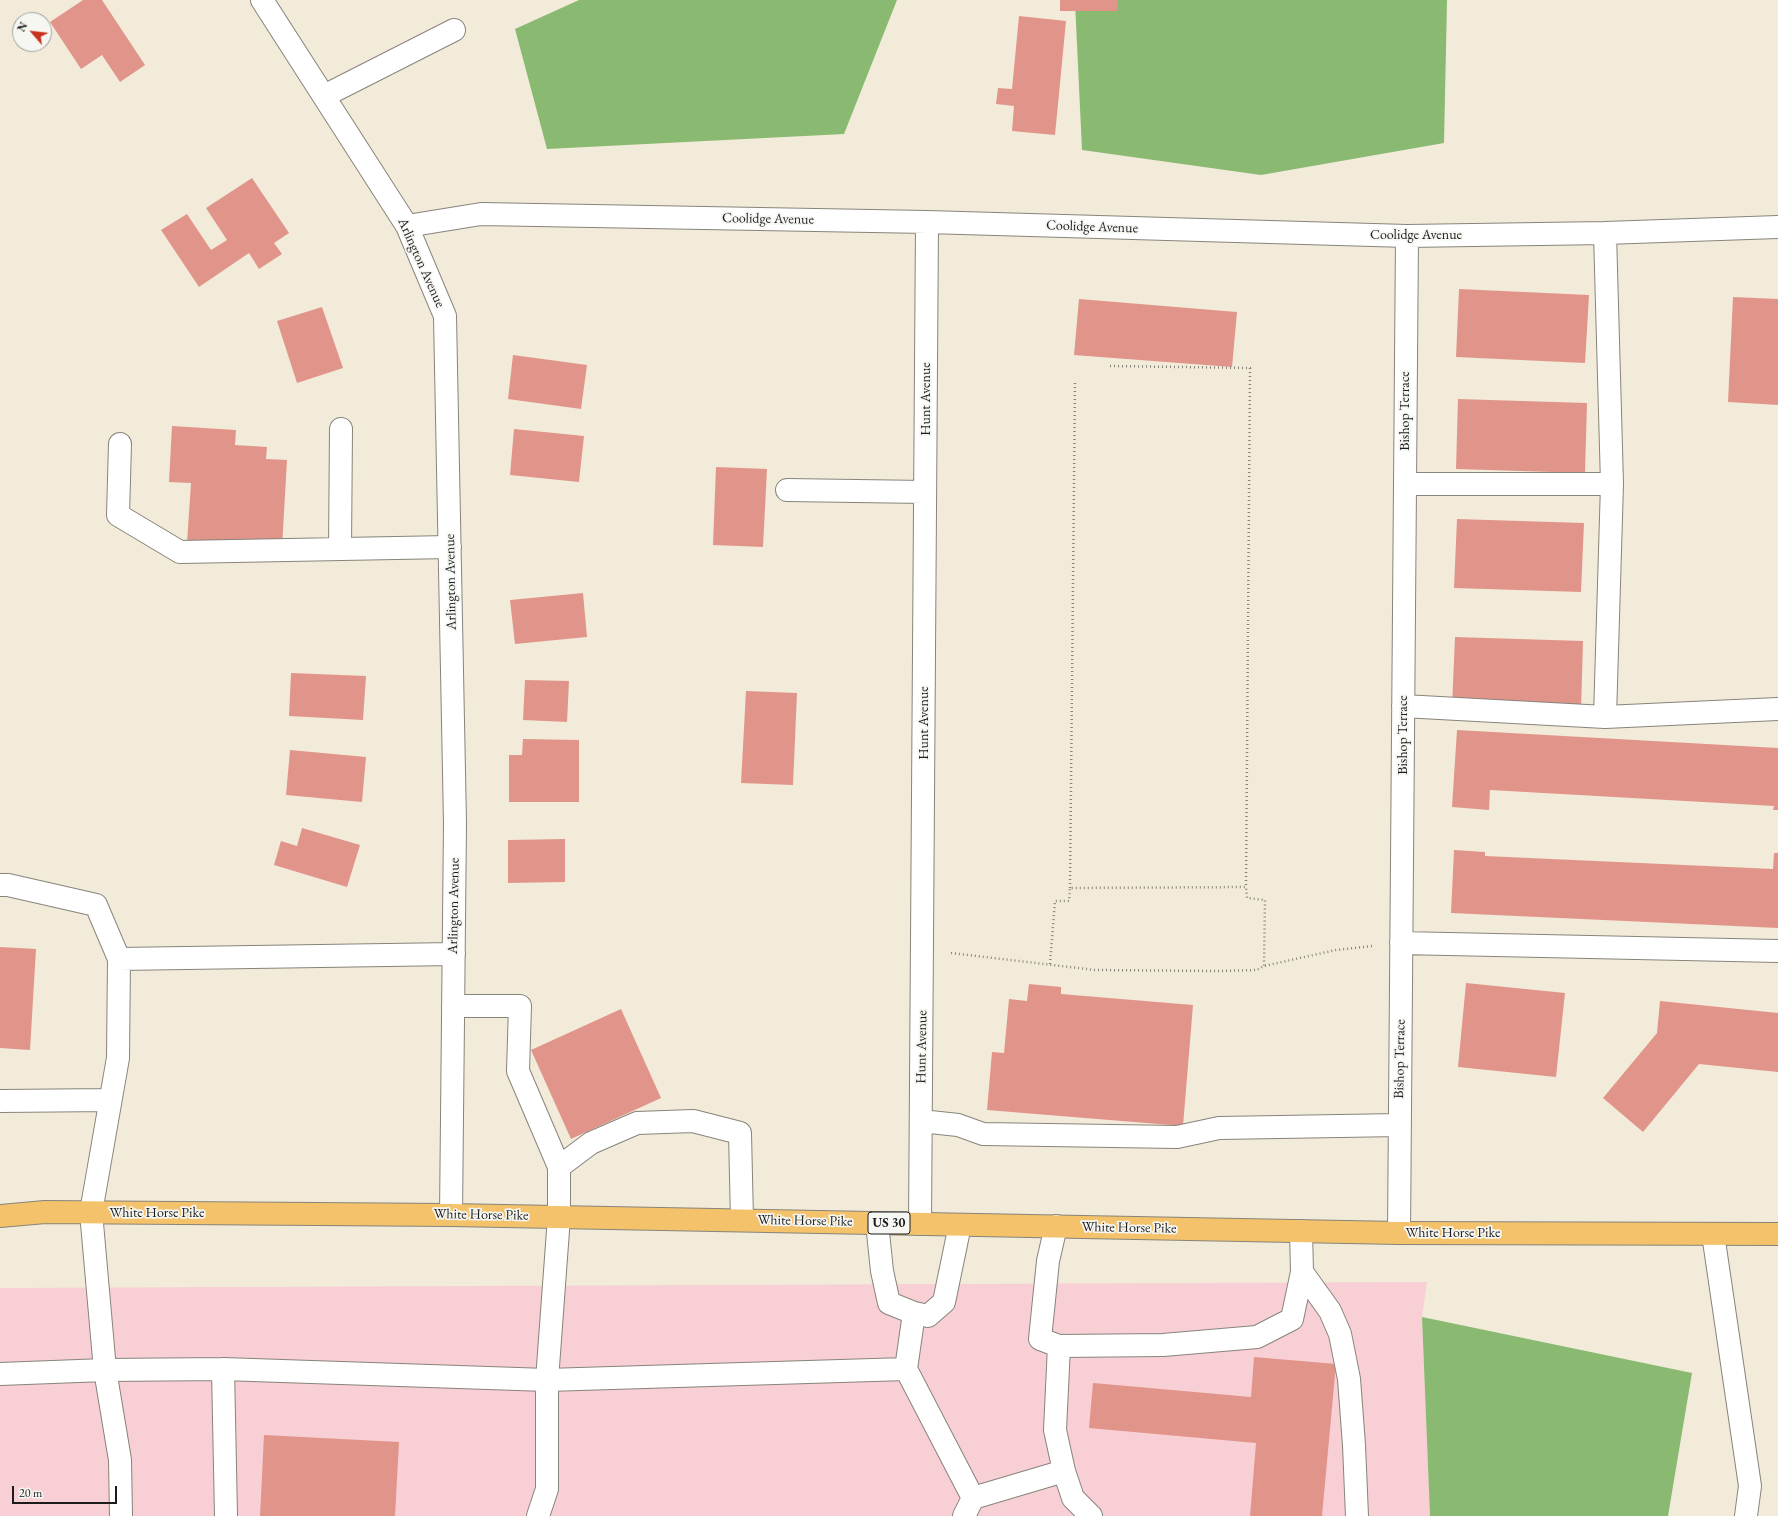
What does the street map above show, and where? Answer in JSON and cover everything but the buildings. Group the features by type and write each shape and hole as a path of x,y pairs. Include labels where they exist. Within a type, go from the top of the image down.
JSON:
{"highway":[{"name":"White Horse Pike","path":"0,1216 45,1212 451,1214 1399,1233 1778,1234"}],"street":[{"name":"Arlington Avenue","path":"262,0 407,226 445,316 455,823 451,1214"},
{"path":"324,96 454,30"},
{"name":"Coolidge Avenue","path":"407,226 481,214 927,222 1406,236 1605,233 1778,227"},
{"name":"Hunt Avenue","path":"920,1224 927,222"},
{"path":"1605,233 1612,484 1605,717"},
{"name":"Bishop Terrace","path":"1399,1233 1406,236"},
{"path":"340,549 341,429"},
{"path":"120,444 118,515 180,552 450,547"},
{"path":"1404,484 1612,484"},
{"path":"787,490 925,492"},
{"path":"1403,706 1605,717 1778,709"},
{"path":"0,885 8,885 96,905 119,959 118,1058 91,1212 105,1370 120,1460 121,1516"},
{"path":"1401,943 1778,951"},
{"path":"119,959 454,954"},
{"path":"453,1006 520,1006 518,1072 559,1166 559,1217 547,1380 547,1489 538,1516"},
{"path":"0,1101 110,1100"},
{"path":"559,1166 591,1143 637,1123 693,1121 740,1133 742,1220"},
{"path":"921,1121 958,1125 984,1134 1177,1137 1219,1128 1400,1125"},
{"path":"877,1223 882,1271 889,1303 914,1313 928,1316 944,1302 960,1225"},
{"path":"1056,1226 1048,1261 1040,1339 1060,1346 1163,1345 1257,1337 1292,1319 1302,1272 1301,1231"},
{"path":"1713,1234 1750,1486 1746,1516"},
{"path":"1302,1272 1330,1311 1340,1334 1349,1378 1357,1516"},
{"path":"914,1313 906,1369 968,1507 1064,1471"},
{"path":"1060,1346 1055,1430 1064,1471 1073,1498 1091,1516"},
{"path":"223,1369 226,1516"},
{"path":"0,1374 105,1370 223,1369 547,1380 906,1369"}],"path":[{"path":"1110,366 1250,368 1246,887 1247,898 1265,900 1264,966"},
{"path":"1050,964 1055,901 1069,901 1070,888 1075,381"},
{"path":"1070,888 1246,887"},
{"path":"922,950 1095,970 1195,971 1256,970 1264,966 1336,950 1401,943"}],"shaded area":[{"path":"1427,1282 1422,1317 1430,1516 0,1516 0,1288"}],"green space":[{"path":"579,0 897,0 844,134 547,149 515,29"},
{"path":"1069,0 1447,0 1444,143 1261,175 1082,150 1075,2"},
{"path":"1422,1317 1692,1373 1668,1516 1430,1516"}]}
